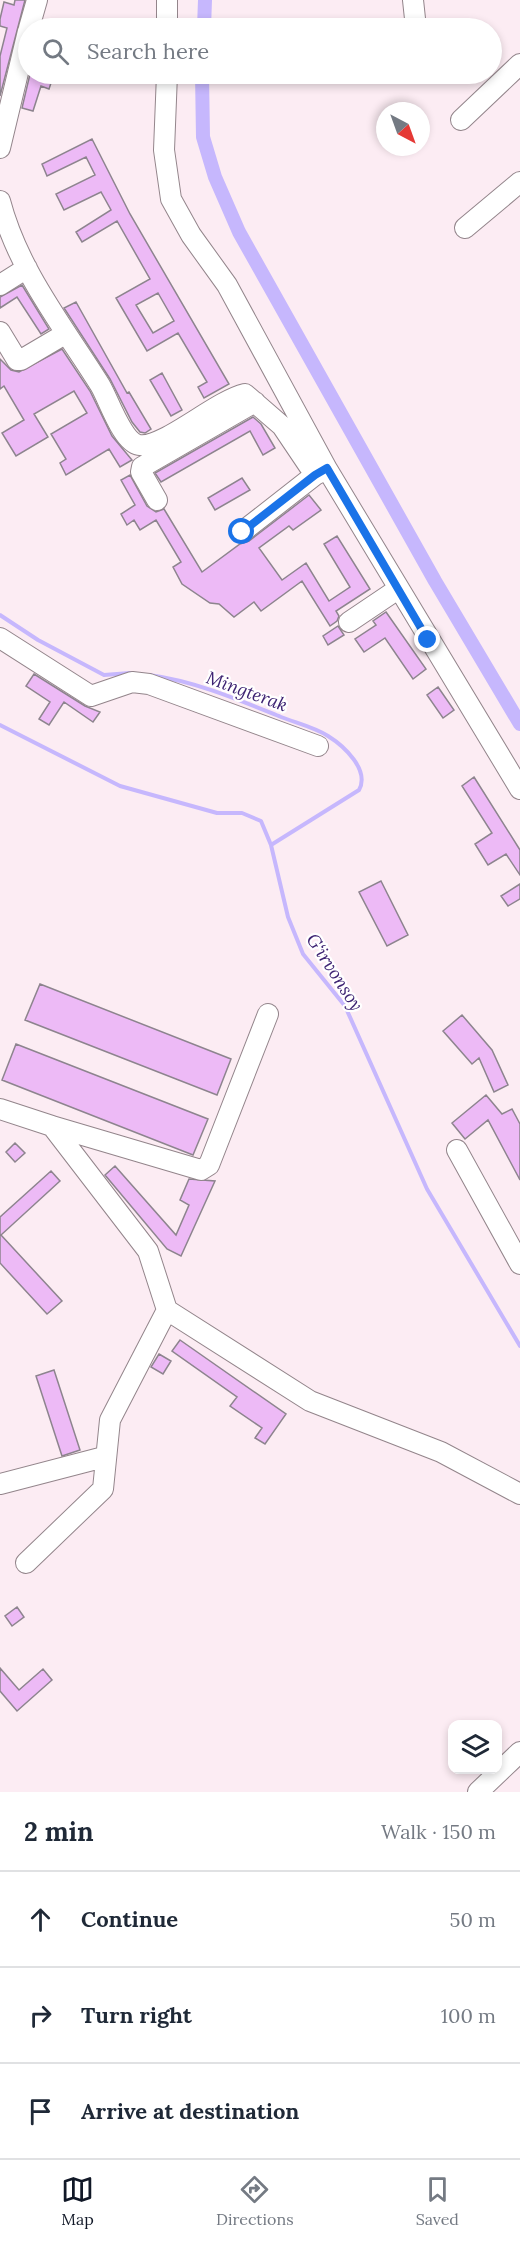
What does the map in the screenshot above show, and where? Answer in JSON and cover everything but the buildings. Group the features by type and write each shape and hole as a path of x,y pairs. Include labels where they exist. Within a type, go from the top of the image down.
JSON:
{"street":[{"path":"32,18 37,0"},
{"path":"167,0 167,18"},
{"path":"413,0 415,18"},
{"path":"502,81 520,64"},
{"path":"0,148 18,75"},
{"path":"167,84 164,150 171,199 191,235 227,285 321,472 398,589 520,789"},
{"path":"461,120 499,84"},
{"path":"465,228 520,182"},
{"path":"0,201 7,225 27,268 65,334 101,387 125,434 133,443 141,446 156,443 230,398 245,394 282,426 321,472"},
{"path":"0,285 27,268"},
{"path":"0,332 16,360 21,360 65,334"},
{"path":"157,500 141,472 142,467 255,402"},
{"path":"242,532 321,472"},
{"path":"349,622 398,589"},
{"path":"0,638 91,696 120,684 132,682 148,684 318,746"},
{"path":"0,1109 201,1170 209,1165 268,1014"},
{"path":"51,1126 148,1251 167,1310 310,1401 441,1452 520,1494"},
{"path":"457,1150 520,1264"},
{"path":"26,1563 104,1489 104,1458 110,1420 167,1310"},
{"path":"0,1484 104,1458"},
{"path":"478,1792 520,1752"}],"waterway":[{"path":"204,18 205,0"},
{"path":"202,84 203,137 215,177 239,232 435,581 520,724"},
{"name":"Mingterak","path":"0,615 38,640 104,675 130,673"},
{"name":"Mingterak","path":"149,675 200,686 311,728 334,740 354,759 361,775 359,790 271,845"},
{"name":"G‘irvonsoy","path":"0,725 120,786 217,813 242,813 261,821 271,845 288,917 303,954 345,1006 427,1189 520,1346"}],"route":[{"path":"242,532 327,468 428,640"}]}
